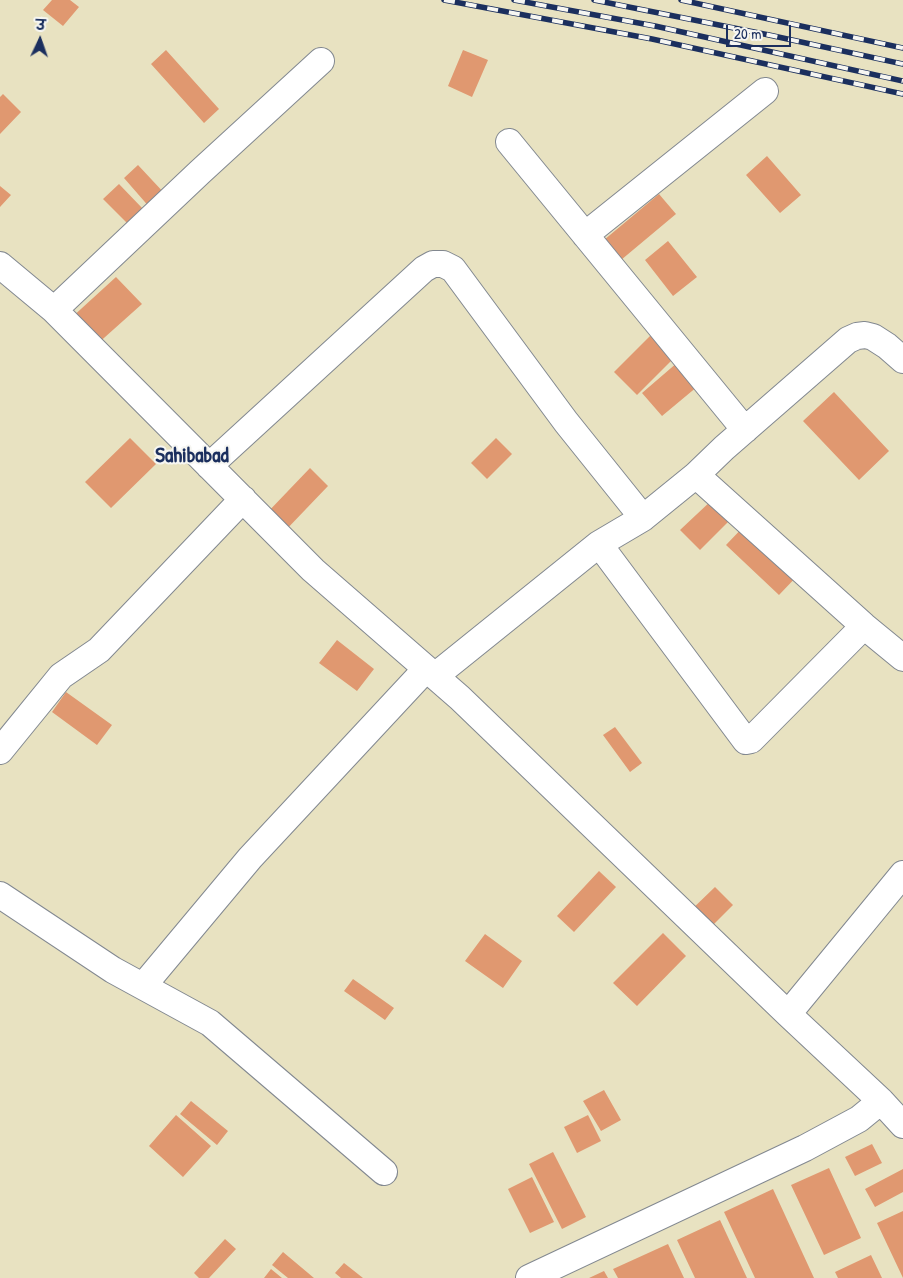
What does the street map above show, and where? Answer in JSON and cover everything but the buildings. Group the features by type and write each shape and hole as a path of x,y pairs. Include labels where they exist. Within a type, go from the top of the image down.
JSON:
{"street":[{"path":"54,310 321,61"},
{"path":"585,234 765,91"},
{"path":"509,142 745,430"},
{"path":"210,466 424,269 434,264 443,264 453,269 566,422 642,518"},
{"path":"0,265 54,310 314,570 460,698 881,1102 903,1126"},
{"path":"143,986 250,858 431,673 600,544 642,518 696,476 724,448 848,340 857,336 873,337 903,360"},
{"path":"696,476 864,626 903,658"},
{"path":"0,751 61,676 99,650 243,499"},
{"path":"600,544 746,741 751,740 864,626"},
{"path":"788,1014 903,874"},
{"path":"0,895 112,970 210,1023 384,1172"},
{"path":"529,1278 805,1148 859,1118 881,1102"}],"railway":[{"path":"444,0 652,39 903,94"},
{"path":"514,0 655,26 903,81"},
{"path":"594,0 903,64"},
{"path":"681,0 903,48"}],"district":[{"name":"Sahibabad","path":"192,456"}]}
